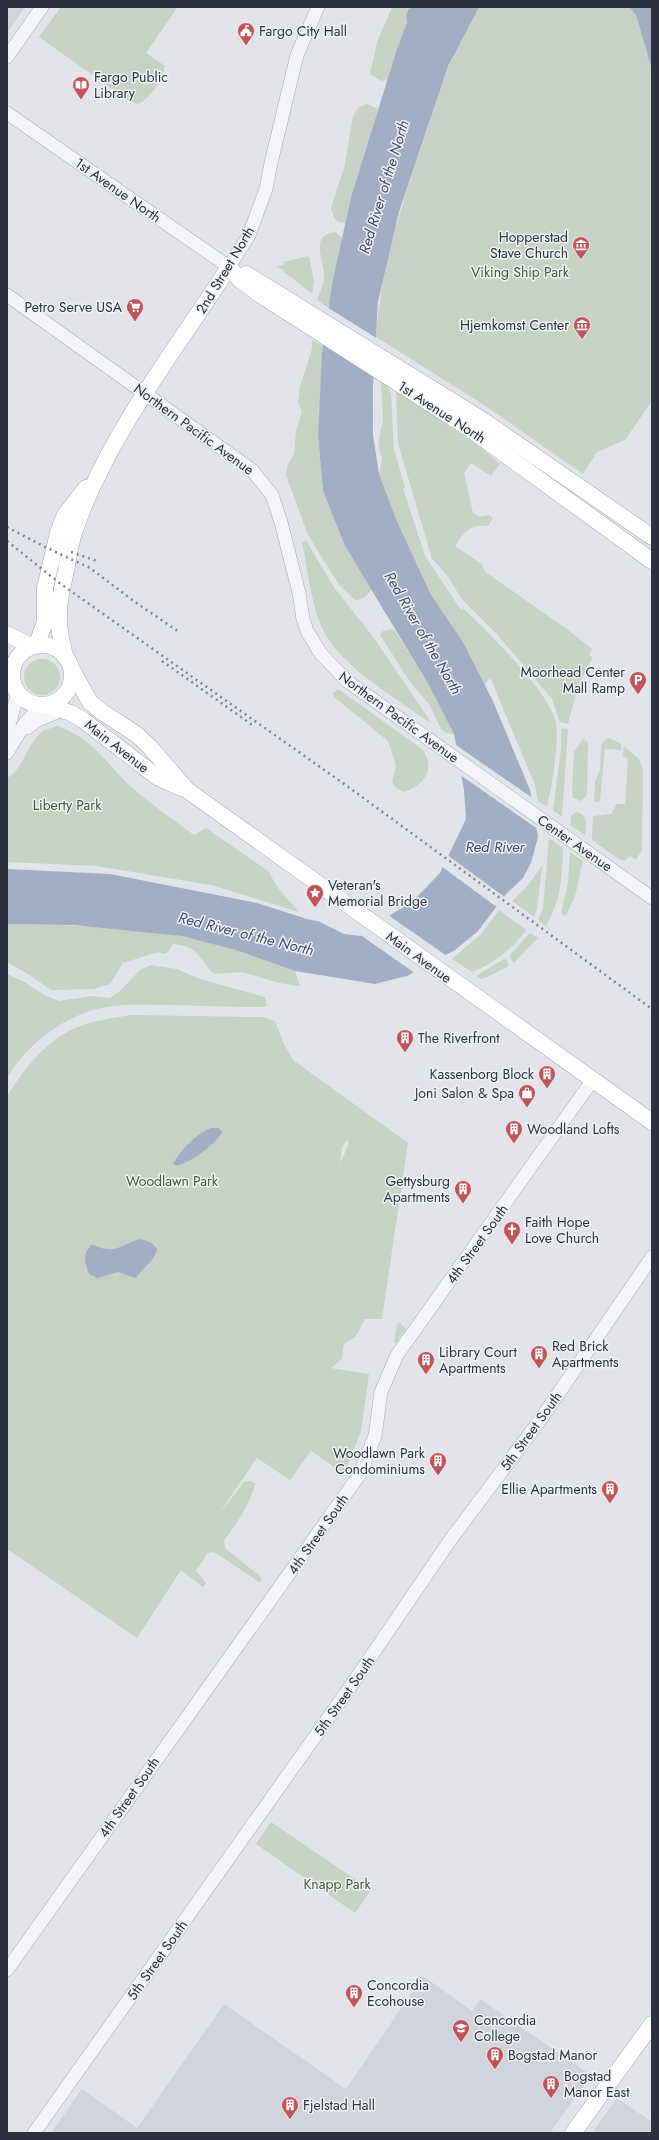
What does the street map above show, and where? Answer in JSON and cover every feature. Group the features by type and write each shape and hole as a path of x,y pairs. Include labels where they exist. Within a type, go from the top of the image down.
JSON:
{"main road":[{"name":"1st Avenue North","path":"230,267 262,289 652,537"},
{"name":"2nd Street North","path":"34,645 45,622 45,588 58,533 65,515 102,468 146,394 230,267"},
{"name":"1st Avenue North","path":"476,424 652,561"},
{"name":"2nd Street North","path":"68,664 58,624 59,601 73,537 102,468"},
{"path":"7,634 34,645 47,645 68,664 68,689 55,701 43,706 25,700 15,685 7,663"},
{"path":"15,685 15,664 24,652 34,645"},
{"name":"Main Avenue","path":"68,664 90,702 102,712 136,734 150,747 186,790"},
{"name":"Main Avenue","path":"43,706 62,710 93,726 157,777 186,790 481,1002 652,1122"},
{"path":"573,2133 652,2024"}],"street":[{"path":"7,57 42,7"},
{"name":"2nd Street North","path":"230,267 249,235 266,189 297,55 318,7"},
{"name":"1st Avenue North","path":"7,113 230,267"},
{"name":"Northern Pacific Avenue","path":"7,295 252,470 272,495 282,522 299,593 303,619 313,643 336,671 361,693 498,788"},
{"path":"7,753 11,736 15,685"},
{"path":"11,736 43,706"},
{"path":"11,736 36,721 62,710"},
{"name":"Center Avenue","path":"498,788 652,898"},
{"name":"4th Street South","path":"7,1970 360,1474 374,1436 381,1392 397,1355 592,1081"},
{"name":"5th Street South","path":"34,2133 348,1690 451,1539 547,1410 652,1257"}],"shaded area":[{"path":"7,7 25,7 7,33"},
{"name":"Concordia College","path":"423,1976 472,2011 480,1999 591,2075 550,2133 51,2133 82,2089 137,2128 224,2004 346,2089"},
{"path":"617,2098 652,2122 652,2133 592,2133"}],"green space":[{"path":"61,7 177,8 146,53 165,66 159,83 152,93 138,104 128,100 39,37"},
{"path":"392,7 412,7 408,10 407,23 388,79 381,81 370,74 377,42"},
{"name":"Viking Ship Park","path":"479,7 629,7 636,15 652,70 652,401 625,440 597,452 583,474 484,405 376,337 383,283 395,230 411,178 449,65 462,35"},
{"path":"367,104 378,109 351,197 345,223 338,222 334,217 331,208 345,164 353,116 358,108"},
{"path":"335,232 342,238 329,308 317,300 323,285 324,276 320,243 322,238 327,234"},
{"path":"309,256 314,281 312,294 277,266 284,265 283,262"},
{"path":"312,340 323,346 318,435 323,491 345,546 371,590 364,597 358,600 355,600 339,585 308,535 286,475 288,464 294,454 296,431 302,412 298,402 300,386 312,349"},
{"path":"381,381 388,386 391,394 394,449 405,488 403,488 425,556 461,610 463,608 516,662 543,695 552,710 556,723 557,743 547,807 538,801 535,785 490,677 485,685 463,642 431,595 396,519 379,474 382,460 378,444 383,420"},
{"path":"396,390 481,448 500,464 491,476 471,463 464,473 473,513 479,517 489,515 493,518 488,526 482,525 472,527 465,533 455,546 483,565 484,571 568,630 592,649 589,654 592,658 578,686 568,724 560,722 552,699 495,632 461,598 447,575 432,559 398,443"},
{"path":"306,540 333,586 374,638 429,719 429,722 384,691 352,666 327,638 320,623 311,594 302,543"},
{"path":"390,629 395,631 430,687 454,734 446,733 441,729 429,704 410,682 380,635 383,631"},
{"path":"46,659 55,664 59,670 59,684 55,690 46,695 38,695 29,690 25,684 24,673 29,664 35,660"},
{"path":"337,690 341,691 422,749 426,756 428,769 423,780 418,785 404,792 396,788 392,782 396,765 388,741 334,697 333,693"},
{"name":"Liberty Park","path":"57,726 82,738 92,746 137,792 194,835 206,828 268,871 278,888 299,912 211,885 97,866 7,862 7,778 18,768 37,736 44,730"},
{"path":"561,728 568,729 562,817 553,810 561,749"},
{"path":"609,738 621,744 621,750 605,749 600,801 598,802 594,801 595,781 600,770 601,746 605,740"},
{"path":"583,739 588,742 587,795 581,801 573,798 572,792 574,752"},
{"path":"624,746 639,759 643,770 642,850 636,860 630,856 625,861 619,859 592,840 593,816 611,814 617,804 625,804 628,758 623,757"},
{"path":"576,812 583,815 586,820 585,835 570,825 571,816"},
{"path":"549,838 563,848 558,898 546,926 538,920 543,908"},
{"path":"570,852 583,861 575,896 566,916 561,914 568,883"},
{"path":"542,866 537,909 534,917 512,901 526,888"},
{"path":"499,910 526,930 515,944 495,960 472,972 452,959 482,933"},
{"path":"7,924 116,928 196,939 239,951 295,971 300,986 279,983 242,972 214,974 194,951 182,945 173,944 168,952 164,954 158,952 123,963 110,984 94,989 51,990 7,962"},
{"path":"530,933 538,938 514,963 509,956"},
{"path":"506,958 509,966 485,978 481,979 476,976"},
{"path":"151,965 177,969 200,979 265,997 267,1006 132,1005 106,1007 91,1011 76,1016 49,1032 25,1054 15,1065 7,1078 7,974 26,983 44,995 59,1001 92,996 110,998 120,991 140,970"},
{"name":"Woodlawn Park","path":"131,1015 263,1017 275,1021 284,1044 293,1060 408,1143 382,1319 365,1319 356,1336 344,1344 342,1359 331,1368 369,1374 361,1431 347,1467 343,1473 311,1451 290,1480 257,1458 218,1515 244,1482 250,1481 255,1484 250,1499 242,1514 224,1540 225,1548 261,1577 261,1581 259,1582 216,1553 210,1552 207,1554 196,1571 206,1583 203,1587 181,1570 137,1638 7,1549 7,1096 38,1055 68,1031 86,1024","holes":["347,1140 349,1144 340,1163 342,1147"]},
{"path":"400,1323 406,1329 396,1343 394,1342 397,1324"},
{"name":"Knapp Park","path":"271,1822 371,1890 355,1913 256,1844"}],"water":[{"name":"Red River","path":"412,7 479,7 448,66 399,212 378,302 373,387 373,435 379,474 396,519 431,595 463,642 492,699 530,790 538,837 531,863 523,878 507,893 478,931 455,950 407,976 375,984 295,971 236,950 182,936 74,925 7,924 7,869 110,874 257,903 307,919 340,926 379,922 413,901 440,873 466,819 464,790 454,734 430,687 345,546 323,491 318,435 322,354 332,285 351,197 397,49 407,23 406,15 408,10"},
{"path":"629,7 652,7 652,70 636,15"},
{"path":"211,1128 219,1128 222,1132 215,1142 193,1159 179,1165 174,1165 173,1163 190,1142"},
{"path":"141,1239 152,1243 157,1249 154,1257 136,1278 118,1272 97,1278 89,1274 85,1255 91,1245 105,1249 115,1249"}],"pier":[{"path":"327,307 378,339 376,376 321,342"},
{"path":"453,743 534,799 539,830 459,774"},
{"path":"446,854 506,898 498,908 441,866"},
{"path":"388,915 447,956 416,974 362,936 344,934 312,918 340,924 379,921"}],"railway":[{"path":"7,527 90,568 135,602 179,632"},
{"path":"7,541 58,582 347,786 652,1009"},
{"path":"71,552 97,561"},
{"path":"162,661 255,727"}],"place":[{"name":"Fargo City Hall","path":"246,46"},
{"name":"Fargo Public Library","path":"81,100"},
{"name":"Hopperstad Stave Church","path":"581,260"},
{"name":"Petro Serve USA","path":"135,322"},
{"name":"Hjemkomst Center","path":"582,340"},
{"name":"Moorhead Center Mall Ramp","path":"638,695"},
{"name":"Veteran's Memorial Bridge","path":"315,908"},
{"name":"The Riverfront","path":"405,1053"},
{"name":"Kassenborg Block","path":"547,1089"},
{"name":"Joni Salon & Spa","path":"527,1108"},
{"name":"Woodland Lofts","path":"514,1144"},
{"name":"Gettysburg Apartments","path":"463,1204"},
{"name":"Faith Hope Love Church","path":"512,1245"},
{"name":"Red Brick Apartments","path":"539,1369"},
{"name":"Library Court Apartments","path":"426,1375"},
{"name":"Woodlawn Park Condominiums","path":"438,1476"},
{"name":"Ellie Apartments","path":"610,1504"},
{"name":"Concordia Ecohouse","path":"354,2008"},
{"name":"Concordia College","path":"461,2043"},
{"name":"Bogstad Manor","path":"495,2070"},
{"name":"Bogstad Manor East","path":"551,2099"},
{"name":"Fjelstad Hall","path":"290,2120"}],"water label":[{"name":"Red River of the North","path":"384,187"},
{"name":"Red River of the North","path":"423,633"},
{"name":"Red River of the North","path":"246,934"}]}
